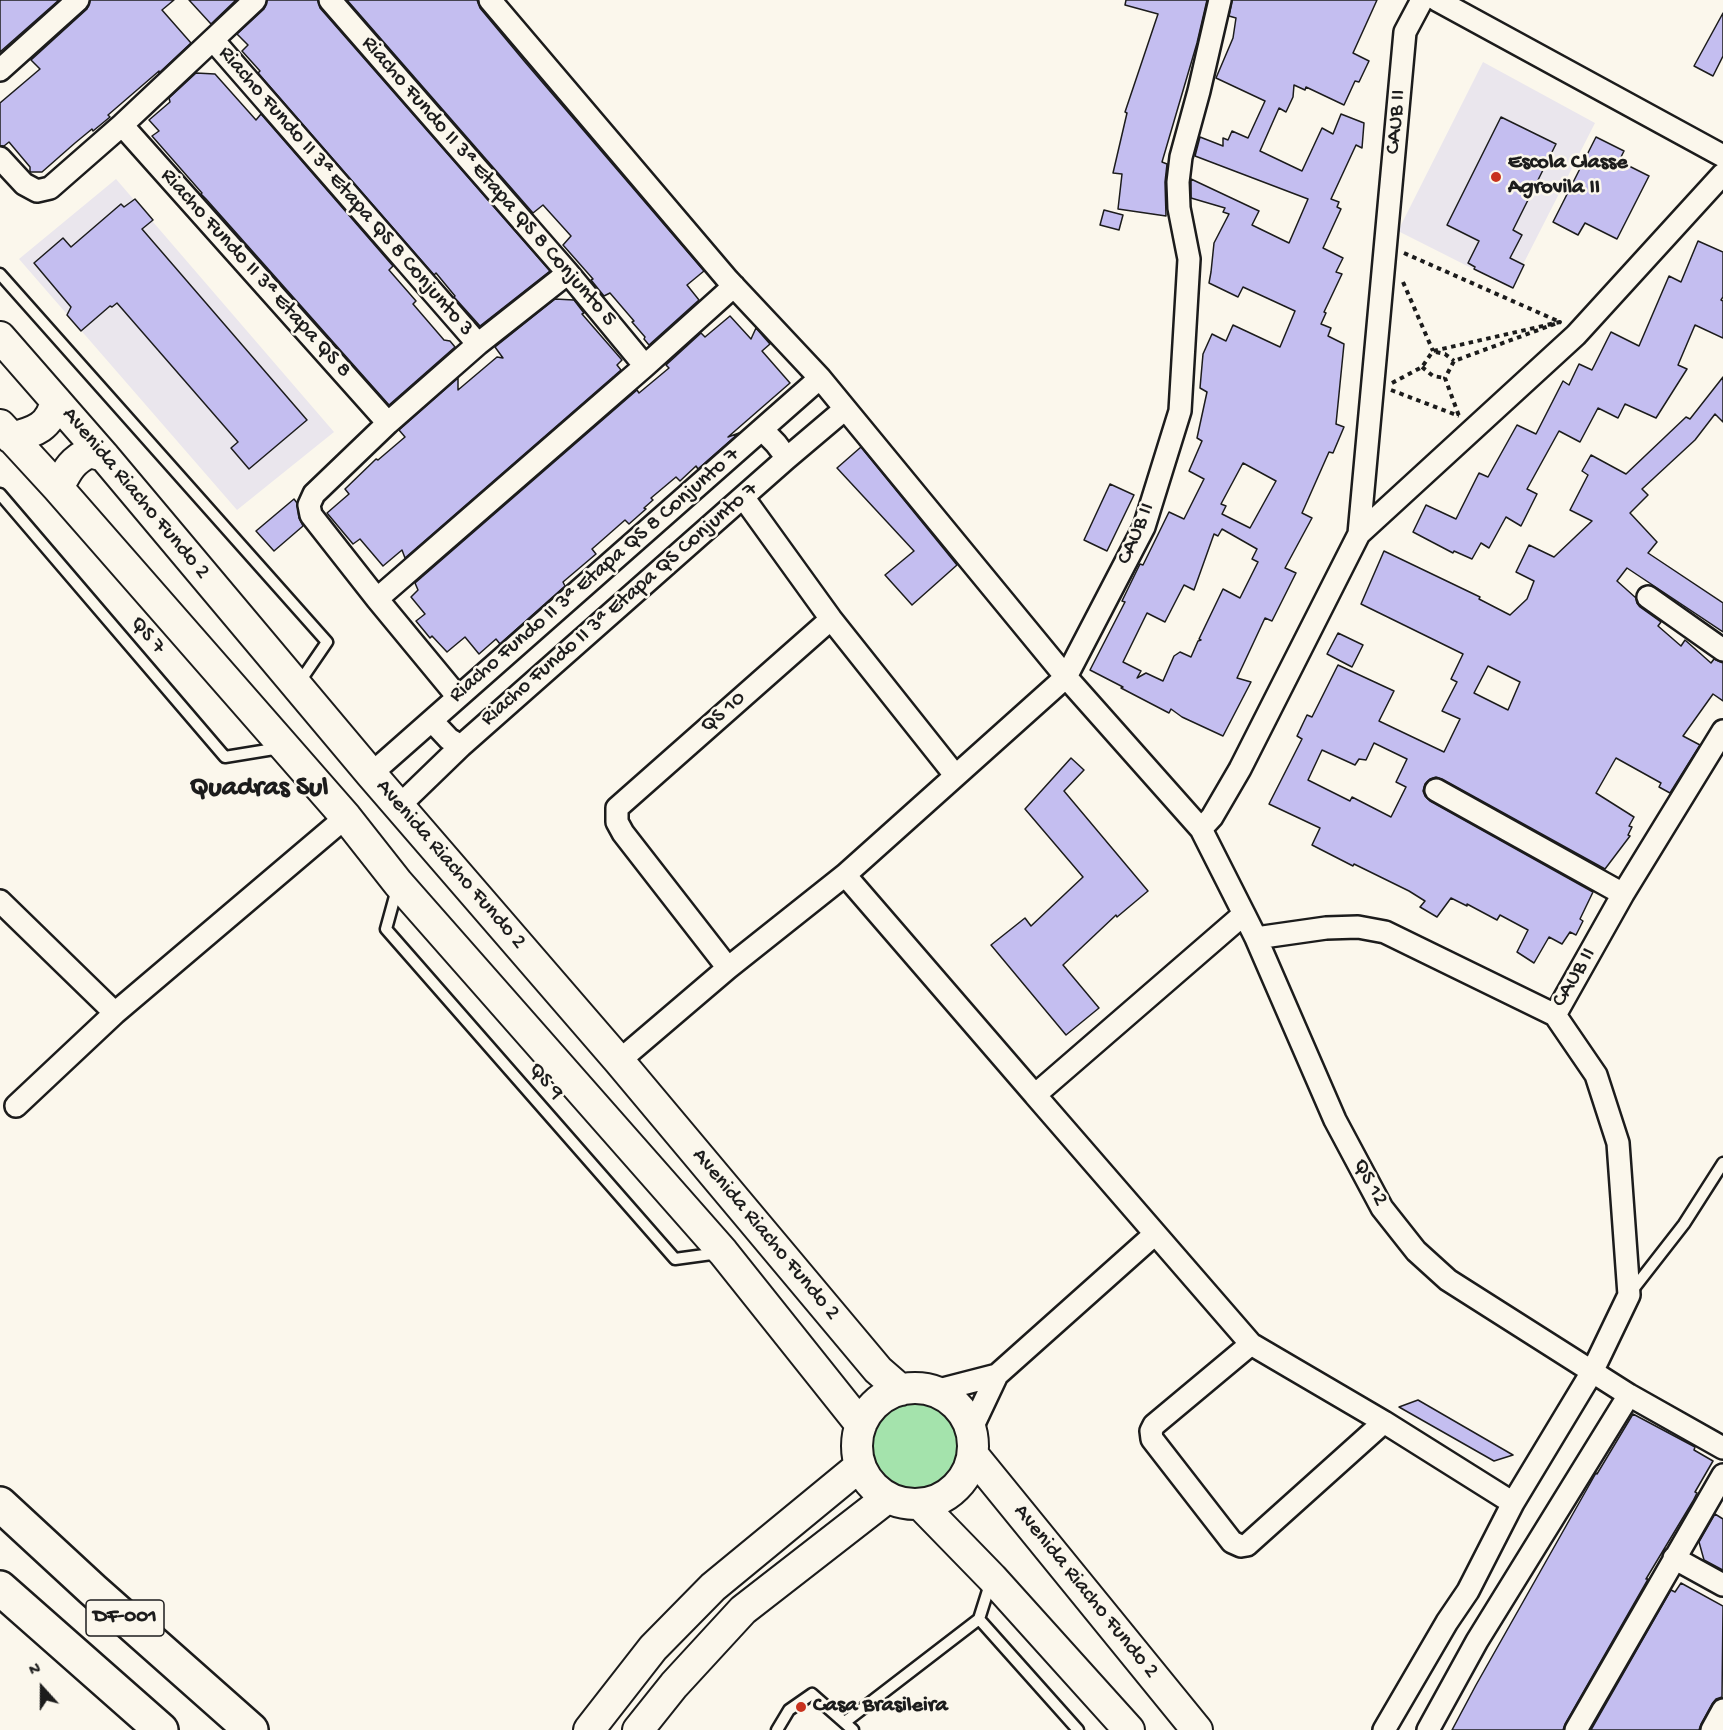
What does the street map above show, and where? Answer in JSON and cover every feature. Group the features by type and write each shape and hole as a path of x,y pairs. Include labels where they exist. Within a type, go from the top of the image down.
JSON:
{"highway":[{"name":"DF-001","path":"0,1504 251,1730"},
{"name":"DF-001","path":"0,1588 161,1730"}],"main road":[{"name":"Avenida Riacho Fundo 2","path":"0,337 104,456 371,774 619,1061 878,1370 901,1390"},
{"path":"5,431 30,433 45,424 53,413 56,401"},
{"name":"Avenida Riacho Fundo 2","path":"5,431 58,488 285,747 346,817 398,883 723,1252 861,1425"},
{"path":"58,488 68,468 80,457 90,452 104,456"},
{"path":"918,1388 935,1391 951,1400 963,1413 972,1442 967,1473 955,1489 939,1500 920,1504 903,1503 887,1498 875,1490 866,1479 860,1466 857,1438 861,1425 870,1409 884,1397 901,1390 918,1388"},
{"name":"Avenida Riacho Fundo 2","path":"972,1442 1197,1730"},
{"path":"589,1730 654,1648 712,1587 860,1466"},
{"path":"638,1730 674,1685 743,1610 887,1498"},
{"path":"920,1504 992,1578 1129,1730"}],"street":[{"path":"0,70 78,0"},
{"path":"0,158 24,184 37,191 50,188 122,125 255,0"},
{"name":"Riacho Fundo II 3ª Etapa QS 8 Conjunto 5","path":"330,0 568,273 645,366"},
{"path":"490,0 734,286 820,378 1066,677 845,875 728,968 619,1061"},
{"name":"CAUB II","path":"1066,677 1144,527 1180,411 1190,259 1179,208 1178,182 1181,157 1220,0"},
{"name":"CAUB II","path":"1359,534 1405,32 1422,0"},
{"name":"CAUB II","path":"1201,829 1212,818 1239,770 1359,534 1576,335 1723,170 1437,0"},
{"name":"Riacho Fundo II 3ª Etapa QS 8 Conjunto 3","path":"213,40 478,344"},
{"name":"Riacho Fundo II 3ª Etapa QS 8","path":"122,125 388,423"},
{"path":"458,697 311,515 309,505 314,494 388,423 478,344 568,273"},
{"path":"377,599 734,286"},
{"name":"Riacho Fundo II 3ª Etapa QS 8 Conjunto 7","path":"371,774 820,378"},
{"name":"Riacho Fundo II 3ª Etapa QS Conjunto 7","path":"399,806 461,746 845,409"},
{"path":"761,430 773,440 786,459"},
{"path":"743,497 831,619 955,775"},
{"path":"1648,597 1723,650"},
{"name":"QS 10","path":"728,968 623,834 617,822 617,808 831,619"},
{"name":"QS 12","path":"1066,677 1201,829 1256,938 1335,1120 1382,1208 1416,1251 1448,1280 1629,1395 1723,1448"},
{"path":"432,720 449,739 461,746"},
{"name":"CAUB II","path":"1256,938 1326,928 1358,927 1385,932 1555,1015 1623,894 1723,731"},
{"path":"1436,790 1623,894"},
{"path":"16,1106 115,1013 346,817"},
{"path":"845,875 1251,1344 1384,1422 1513,1503"},
{"path":"0,901 115,1013"},
{"path":"1035,1095 1244,914"},
{"path":"1384,1730 1447,1622 1468,1591 1513,1503 1592,1372 1629,1295 1618,1143 1596,1075 1555,1015"},
{"path":"935,1391 997,1375 1155,1234"},
{"path":"1251,1344 1154,1425 1151,1431 1152,1439 1232,1542 1241,1546 1247,1545 1384,1422"},
{"path":"972,1442 997,1375"},
{"path":"1428,1730 1477,1641 1629,1395"},
{"path":"1576,1730 1723,1475"},
{"path":"1674,1557 1723,1585"},
{"path":"1468,1591 1486,1609 1495,1613"},
{"path":"1447,1622 1470,1631 1477,1641"}],"lane":[{"path":"0,274 327,642 297,686"},
{"name":"QS 7","path":"0,494 225,757 285,747"},
{"name":"QS 9","path":"398,883 386,929 675,1259 723,1252"},
{"path":"1629,1295 1684,1224 1723,1163"},
{"path":"777,1730 789,1710 812,1694 849,1726 979,1619 992,1578"},
{"path":"979,1619 1078,1730"}],"path":[{"path":"1399,251 1560,322"},
{"path":"1402,278 1433,351"},
{"path":"1552,329 1560,322"},
{"path":"1460,416 1384,387 1422,367 1433,351 1560,322"},
{"path":"1445,378 1454,362 1560,322"},
{"path":"1433,351 1445,354 1454,362"},
{"path":"1422,367 1433,376 1445,378"},
{"path":"1445,378 1460,416"},
{"path":"1451,424 1460,416"}],"shaded area":[{"name":"Escola Classe Agrovila II","path":"1483,62 1595,123 1511,288 1398,231"},
{"path":"116,179 334,432 237,510 19,259"}],"green space":[{"path":"915,1402 932,1405 946,1415 956,1429 959,1446 956,1463 946,1477 932,1487 915,1490 898,1487 884,1477 874,1463 871,1446 874,1429 884,1415 898,1405"}],"building":[{"path":"0,0 59,0 0,52"},
{"path":"90,0 174,0 162,10 191,43 108,115 110,117 93,131 92,129 42,172 30,172 30,167 9,142 0,146 0,103 40,69 31,60 87,9"},
{"path":"189,0 236,0 211,24"},
{"path":"267,0 318,0 320,8 550,271 480,326 436,273 434,275 258,73 260,71 242,51 248,45 237,34 264,9"},
{"path":"347,0 477,0 480,8 525,62 704,271 687,285 699,300 649,345 632,322 634,321 610,293 604,296 591,280 593,279 563,245 571,236 543,205 533,213"},
{"path":"1126,0 1207,0 1197,43 1162,162 1167,164 1166,216 1118,209 1122,174 1113,173 1127,113 1125,112 1158,14 1125,5"},
{"path":"1232,0 1377,0 1353,53 1369,61 1359,82 1355,81 1344,105 1306,87 1305,90 1294,85 1293,97 1286,112 1279,108 1260,151 1302,171 1322,128 1333,134 1341,114 1364,123 1362,148 1356,145 1331,199 1339,202 1337,207 1341,209 1323,248 1343,258 1336,272 1342,274 1324,312 1326,313 1321,324 1331,328 1328,336 1344,344 1336,424 1344,427 1333,453 1329,452 1302,513 1312,518 1285,568 1296,573 1272,621 1265,618 1237,678 1251,682 1223,736 1182,717 1171,709 1169,713 1090,670 1125,602 1122,601 1140,564 1143,565 1169,512 1184,519 1204,479 1189,471 1202,441 1197,438 1207,392 1200,388 1203,354 1212,334 1226,341 1233,325 1280,347 1295,311 1243,287 1238,297 1209,283 1214,243 1229,214 1223,212 1225,208 1191,198 1191,179 1259,211 1252,225 1289,243 1308,199 1195,156 1200,137 1223,146 1223,138 1228,140 1232,131 1248,138 1265,101 1216,78 1233,38 1236,18 1229,16","holes":["1243,463 1276,481 1250,528 1222,514 1226,506 1221,504","1222,529 1257,549 1252,559 1258,562 1240,598 1223,589 1199,639 1201,640 1198,641 1191,657 1180,652 1174,656 1163,681 1146,673 1137,678 1141,671 1123,662 1147,613 1165,622 1184,585 1194,590 1214,534 1218,536"]},
{"path":"1723,13 1723,56 1713,76 1694,66"},
{"path":"196,73 215,74 256,120 261,114 393,266 389,270 416,301 413,304 444,340 450,341 455,347 389,405 152,136 159,131 149,120 170,102 169,98"},
{"path":"1501,117 1556,144 1513,230 1522,235 1510,258 1524,265 1513,288 1474,269 1475,267 1468,263 1479,241 1447,225"},
{"path":"1596,137 1624,151 1619,161 1649,176 1617,239 1585,223 1578,235 1553,222"},
{"path":"135,199 153,220 142,229 307,420 249,469 231,448 238,442 117,303 110,306 81,331 67,315 71,307 34,263 63,238 71,247 121,204 124,207"},
{"path":"1104,210 1123,215 1119,230 1100,225"},
{"path":"1698,241 1723,252 1723,297 1721,300 1723,301 1723,338 1695,325 1678,365 1687,369 1656,418 1625,404 1618,418 1598,408 1580,442 1559,431 1527,489 1537,494 1521,526 1506,517 1489,548 1481,543 1472,559 1454,551 1453,553 1413,532 1426,505 1456,519 1479,473 1488,477 1517,425 1536,434 1563,381 1569,385 1579,364 1592,370 1611,332 1639,346 1669,276 1681,282"},
{"path":"555,299 574,300 584,313 582,314 622,360 617,365 621,370 405,558 402,550 383,566 360,539 353,544 327,513 349,494 345,489 376,459 378,460 405,437 399,430 458,378 458,390 497,357 503,358 495,347"},
{"path":"730,316 751,339 756,328 770,344 762,351 790,383 728,437 739,433 698,469 696,466 680,481 676,477 651,498 653,500 644,508 646,509 629,524 625,520 592,549 596,554 563,582 565,586 500,644 496,639 479,654 465,637 447,652 432,636 430,638 416,621 425,614 411,597 418,590 415,583 637,390 639,393 669,368 666,365 701,333 705,337"},
{"path":"1723,377 1723,422 1715,414 1695,440 1642,489 1648,495 1630,513 1657,542 1648,553 1723,603 1723,632 1627,568 1617,581 1636,598 1640,607 1661,622 1658,626 1681,646 1685,640 1711,663 1714,659 1723,663 1723,701 1713,694 1683,736 1700,745 1670,793 1659,787 1661,783 1616,758 1596,793 1634,817 1629,826 1632,827 1628,835 1630,836 1605,869 1442,779 1436,777 1430,779 1423,791 1430,801 1593,892 1580,919 1583,921 1576,935 1570,932 1562,944 1549,937 1534,963 1517,952 1528,930 1500,915 1497,920 1451,898 1437,917 1420,907 1425,901 1409,891 1312,845 1320,828 1269,804 1302,739 1297,736 1307,715 1312,717 1338,665 1394,691 1379,721 1444,752 1460,719 1442,711 1457,682 1451,679 1463,654 1361,604 1384,551 1480,597 1479,599 1510,615 1527,599 1534,581 1516,572 1529,545 1554,557 1592,521 1570,510 1588,475 1582,471 1591,455 1626,474 1686,417 1690,419","holes":["1488,666 1520,682 1508,710 1474,693","1374,743 1407,759 1396,782 1406,787 1391,817 1352,797 1350,801 1308,780 1322,750 1355,765 1359,759 1366,760"]},
{"path":"861,447 957,565 912,605 885,575 914,551 837,468"},
{"path":"1110,484 1134,495 1107,551 1084,540"},
{"path":"294,499 303,526 274,551 256,531"},
{"path":"1338,633 1363,645 1352,667 1327,654"},
{"path":"1071,758 1084,770 1064,791 1148,891 1117,917 1116,915 1063,965 1099,1008 1066,1035 991,945 1025,918 1031,926 1083,877 1025,809"},
{"path":"1418,1400 1513,1455 1494,1461 1399,1407"},
{"path":"1633,1414 1695,1447 1694,1450 1713,1461 1695,1492 1697,1493 1693,1501 1646,1579 1648,1579 1563,1730 1452,1730 1596,1473"},
{"path":"1715,1514 1723,1519 1723,1570 1704,1560 1699,1542"},
{"path":"1681,1583 1723,1606 1722,1697 1716,1699 1712,1704 1699,1730 1591,1730 1671,1590 1675,1592"}],"place":[{"name":"Escola Classe Agrovila II","path":"1496,177"},
{"name":"Casa Brasileira","path":"801,1707"}],"district":[{"name":"Quadras Sul","path":"259,790"}]}
